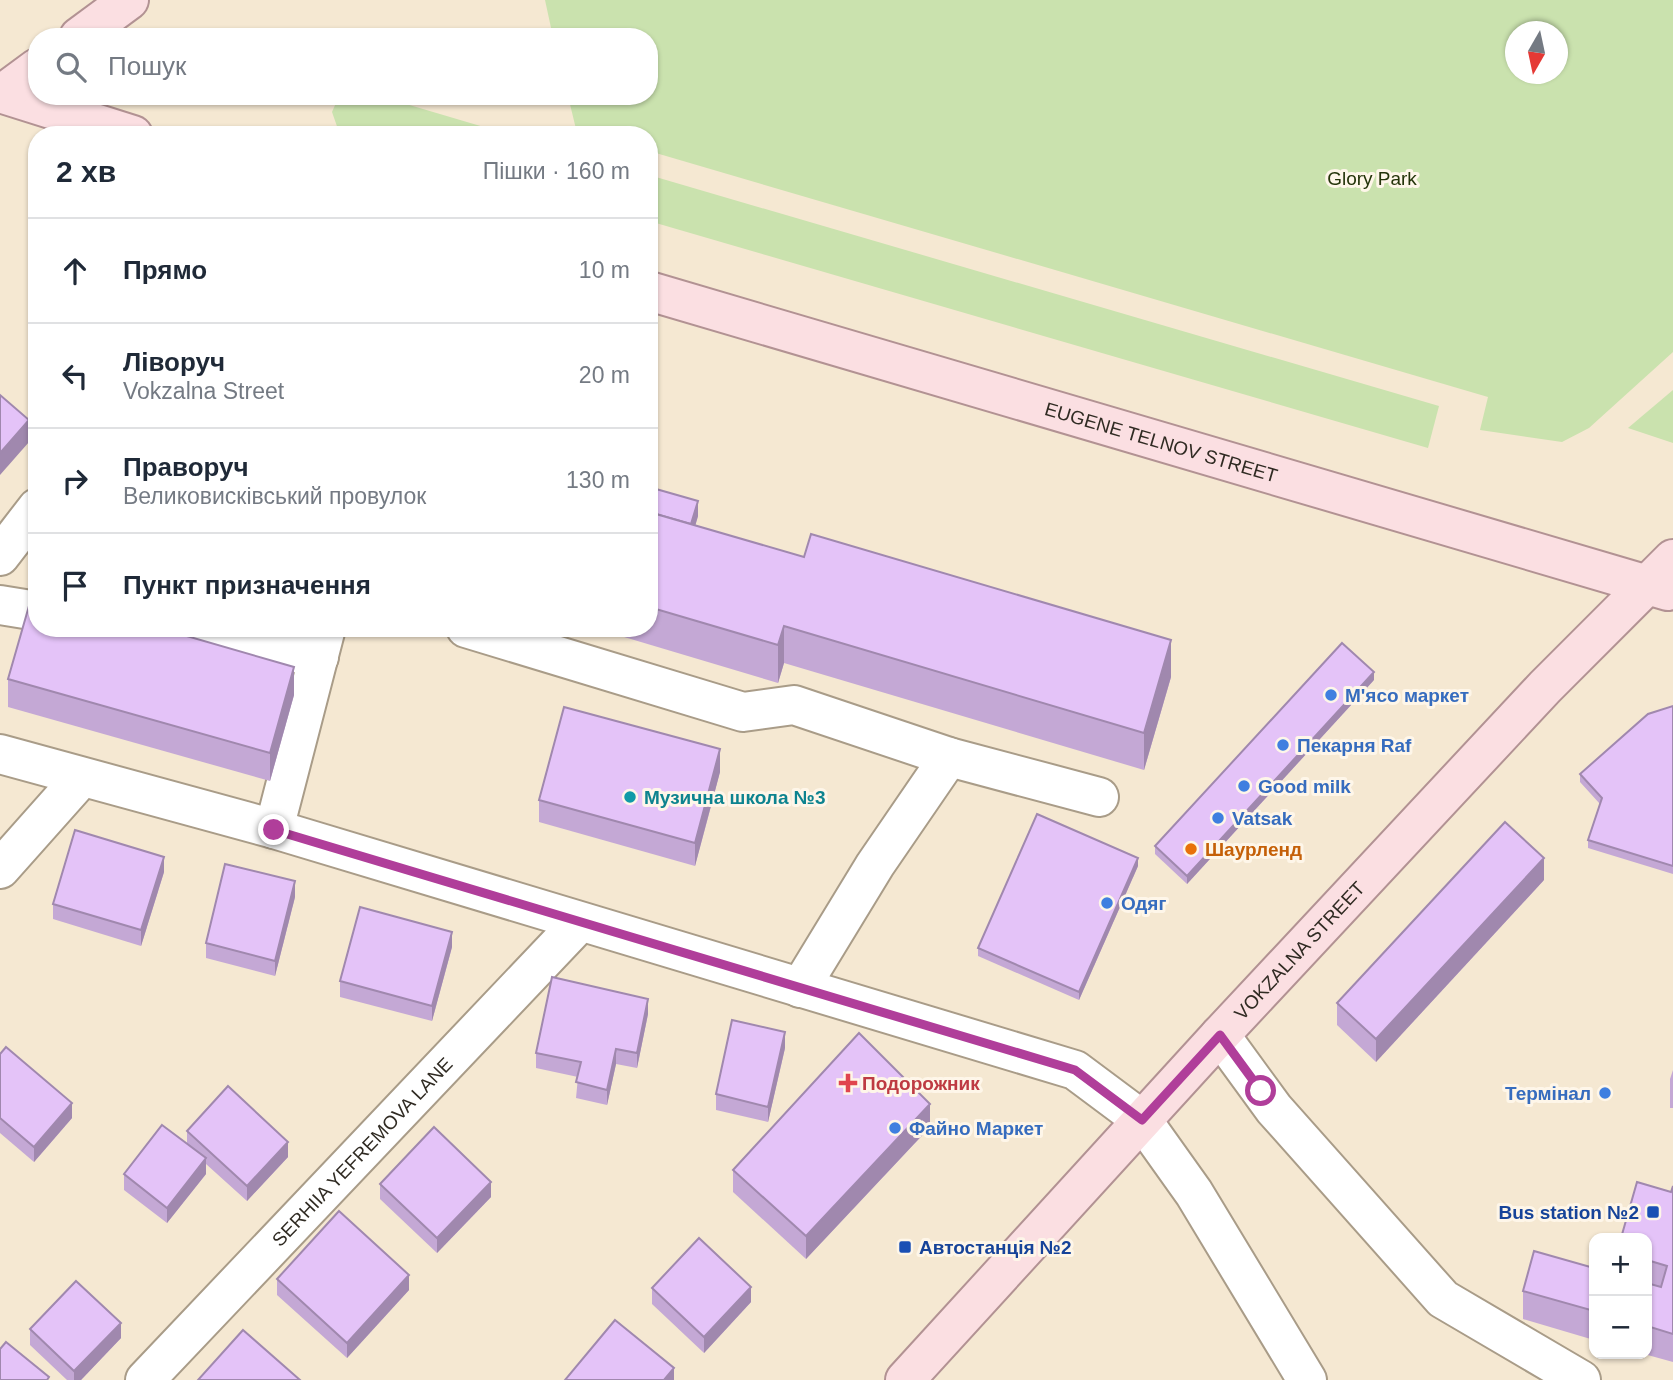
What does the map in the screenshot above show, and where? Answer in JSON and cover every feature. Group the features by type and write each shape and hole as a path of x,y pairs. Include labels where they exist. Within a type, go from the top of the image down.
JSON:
{"main road":[{"path":"91,28 129,0"},
{"path":"1,95 28,75"},
{"path":"1,95 28,103"},
{"path":"34,105 103,126"},
{"name":"EUGENE TELNOV STREET","path":"658,294 1664,579"},
{"name":"VOKZALNA STREET","path":"912,1378 1142,1120 1545,687 1664,579"}],"street":[{"path":"0,556 28,520"},
{"path":"0,605 28,610"},
{"path":"259,637 322,642 274,830"},
{"path":"496,637 743,712 794,705 949,757 1099,797"},
{"path":"0,754 274,830 1075,1070 1142,1120 1194,1193 1307,1380"},
{"path":"800,988 875,865 949,757"},
{"path":"0,869 81,778"},
{"name":"SERHIIA YEFREMOVA LANE","path":"145,1380 580,922"},
{"path":"1220,1035 1274,1110 1443,1299 1581,1380"}],"green space":[{"name":"Glory Park","path":"545,0 1673,0 1673,352 1589,428 1562,442 1480,430 1488,397 658,154 658,126 575,126 570,105 658,105 658,28 551,28"},
{"path":"335,105 409,105 481,126 337,126 332,112"},
{"path":"658,178 1439,406 1428,448 658,224"},
{"path":"1673,390 1673,443 1628,428"}],"building":[{"path":"0,395 28,421 0,453"},
{"path":"658,490 698,501 691,524 658,515"},
{"path":"658,515 804,557 811,534 1171,640 1144,733 784,626 778,645 658,610"},
{"path":"28,609 28,637 190,637 294,667 270,753 8,679"},
{"path":"1342,643 1374,672 1187,876 1155,846"},
{"path":"1673,706 1673,866 1588,840 1602,798 1580,774 1648,714"},
{"name":"Музична школа №3","path":"564,707 720,749 695,843 539,800"},
{"path":"1037,814 1138,858 1079,992 978,948"},
{"path":"1505,822 1544,858 1376,1039 1337,1003"},
{"path":"75,830 164,857 141,930 53,904"},
{"path":"225,864 295,881 275,961 206,943"},
{"path":"360,907 452,932 432,1006 340,981"},
{"path":"552,977 648,999 637,1053 616,1049 607,1090 576,1082 581,1062 536,1053"},
{"path":"732,1020 785,1032 768,1107 716,1094"},
{"path":"859,1033 930,1104 806,1236 733,1170"},
{"path":"6,1047 72,1103 34,1147 0,1118 0,1054"},
{"path":"228,1086 288,1142 247,1186 187,1131"},
{"path":"162,1125 206,1158 167,1208 124,1174"},
{"path":"434,1127 491,1182 437,1238 380,1184"},
{"path":"1637,1182 1671,1192 1673,1186 1673,1334 1652,1328 1652,1284 1661,1287 1667,1266 1652,1262 1652,1233 1622,1233"},
{"path":"339,1211 409,1275 347,1343 277,1279"},
{"path":"699,1238 751,1287 704,1337 652,1288"},
{"path":"1534,1251 1589,1267 1589,1310 1523,1291"},
{"path":"76,1281 121,1323 74,1371 30,1329"},
{"path":"615,1320 674,1368 664,1380 565,1380"},
{"path":"243,1330 300,1380 198,1380"},
{"path":"6,1342 49,1377 47,1380 0,1380 0,1349"}],"place":[{"name":"М'ясо маркет","path":"1331,695"},
{"name":"Пекарня Raf","path":"1283,745"},
{"name":"Good milk","path":"1244,786"},
{"name":"Музична школа №3","path":"630,797"},
{"name":"Vatsak","path":"1218,818"},
{"name":"Шаурленд","path":"1191,849"},
{"name":"Одяг","path":"1107,903"},
{"name":"Подорожник","path":"848,1083"},
{"name":"Термінал","path":"1605,1093"},
{"name":"Файно Маркет","path":"895,1128"},
{"name":"Bus station №2","path":"1653,1212"},
{"name":"Автостанція №2","path":"905,1247"}],"route":[{"path":"274,830 1075,1070 1142,1120 1220,1035 1261,1091"}]}
